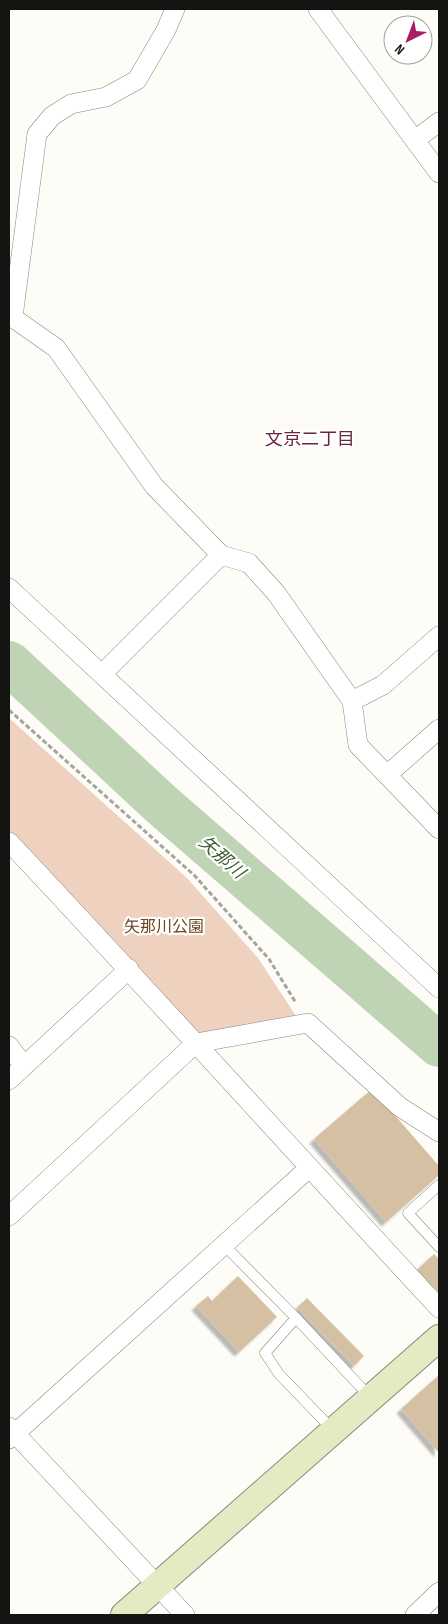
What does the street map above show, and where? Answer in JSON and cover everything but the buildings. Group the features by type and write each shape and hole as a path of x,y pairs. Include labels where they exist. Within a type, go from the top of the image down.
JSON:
{"street":[{"path":"175,9 166,30 137,80 106,98 71,104 52,116 37,134 11,316 56,348 154,486 221,554 249,563 276,593 352,701 358,745 439,829"},
{"path":"318,9 439,173"},
{"path":"415,140 439,122"},
{"path":"102,674 221,554"},
{"path":"9,588 439,988"},
{"path":"352,701 383,685 439,636"},
{"path":"387,775 439,729"},
{"path":"9,842 129,969 439,1308"},
{"path":"9,1080 129,969"},
{"path":"9,1216 196,1043 308,1023 400,1107 439,1132"},
{"path":"9,1046 24,1066"},
{"path":"185,1615 11,1433 309,1168"},
{"path":"124,1615 439,1338"},
{"path":"414,1615 439,1592"}],"lane":[{"path":"439,1185 408,1213 439,1247"},
{"path":"223,1244 371,1398"},
{"path":"296,1318 265,1354 279,1374 334,1431"}],"path":[{"path":"9,710 194,875 269,959 308,1023"}],"green space":[{"name":"矢那川公園","path":"9,718 187,878 258,958 298,1019 198,1034 9,831"}],"waterway":[{"name":"矢那川","path":"9,663 162,805 439,1045"}],"district":[{"name":"文京二丁目","path":"310,439"}]}
